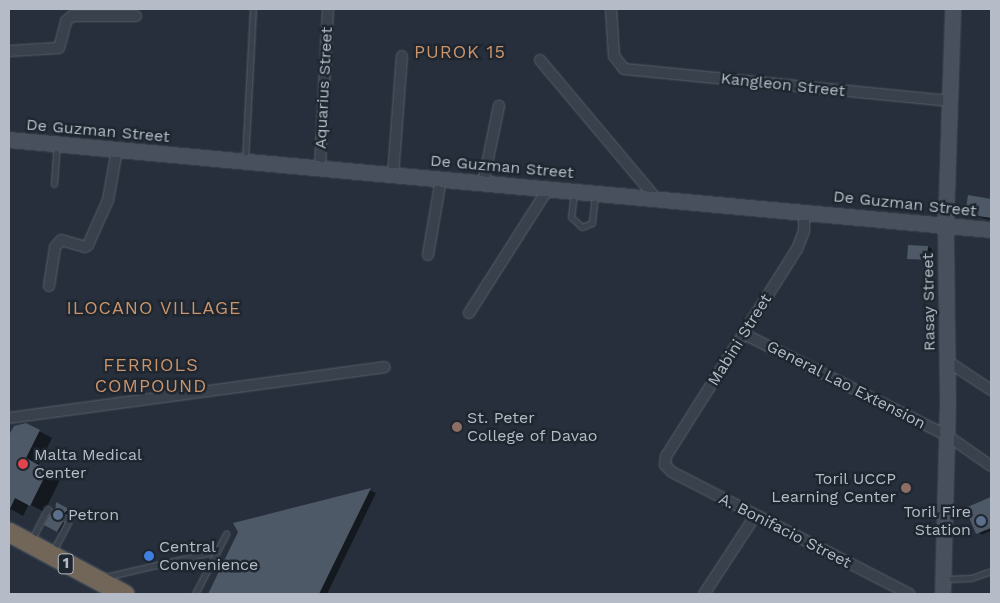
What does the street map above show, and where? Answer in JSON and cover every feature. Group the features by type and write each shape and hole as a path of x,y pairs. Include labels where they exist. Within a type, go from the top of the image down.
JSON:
{"highway":[{"name":"1","path":"9,532 124,594"}],"street":[{"name":"Aquarius Street","path":"320,168 328,9"},
{"name":"Kangleon Street","path":"611,9 618,64 624,69 950,101"},
{"name":"Rasay Street","path":"943,594 948,436 946,225 953,9"},
{"path":"9,51 59,48 66,21 72,16 136,16"},
{"path":"393,175 402,56"},
{"path":"540,60 656,198"},
{"path":"483,183 499,106"},
{"name":"De Guzman Street","path":"9,140 804,211 991,230"},
{"path":"49,286 55,247 61,240 85,247 88,245 108,200 117,150"},
{"path":"428,254 441,179"},
{"path":"469,314 548,189"},
{"name":"Mabini Street","path":"665,465 666,456 797,249 804,231 804,211"},
{"name":"General Lao Extension","path":"744,334 948,436 991,466"},
{"path":"948,361 991,390"},
{"path":"9,418 385,367"},
{"name":"A. Bonifacio Street","path":"665,465 672,472 755,516 909,594"},
{"path":"704,594 755,516"}],"lane":[{"path":"245,162 253,9"},
{"path":"54,184 57,145"},
{"path":"574,191 570,217 582,227 592,223 595,193"},
{"path":"30,544 47,509 51,512"},
{"path":"51,555 69,521 65,518"},
{"path":"195,594 226,534"},
{"path":"96,579 217,551"},
{"path":"944,579 971,578 991,571"}],"building":[{"path":"968,195 991,199 991,218 965,214"},
{"path":"908,245 928,246 927,260 907,259"},
{"name":"Malta Medical Center","path":"26,423 40,430 26,458 48,470 30,506 15,498 9,511 9,435 14,426"},
{"path":"371,488 319,594 208,594 238,532 233,523"},
{"name":"Toril Fire Station","path":"991,497 991,528 976,534 965,508"},
{"name":"Petron","path":"56,502 69,509 61,516 63,522 57,532 44,525 49,516 55,514"}],"place":[{"name":"St. Peter College of Davao","path":"457,427"},
{"name":"Malta Medical Center","path":"23,464"},
{"name":"Toril UCCP Learning Center","path":"906,488"},
{"name":"Petron","path":"58,515"},
{"name":"Toril Fire Station","path":"981,521"},
{"name":"Central Convenience","path":"149,556"}],"district":[{"name":"PUROK 15","path":"460,52"},
{"name":"ILOCANO VILLAGE","path":"154,308"},
{"name":"FERRIOLS COMPOUND","path":"151,376"}]}
